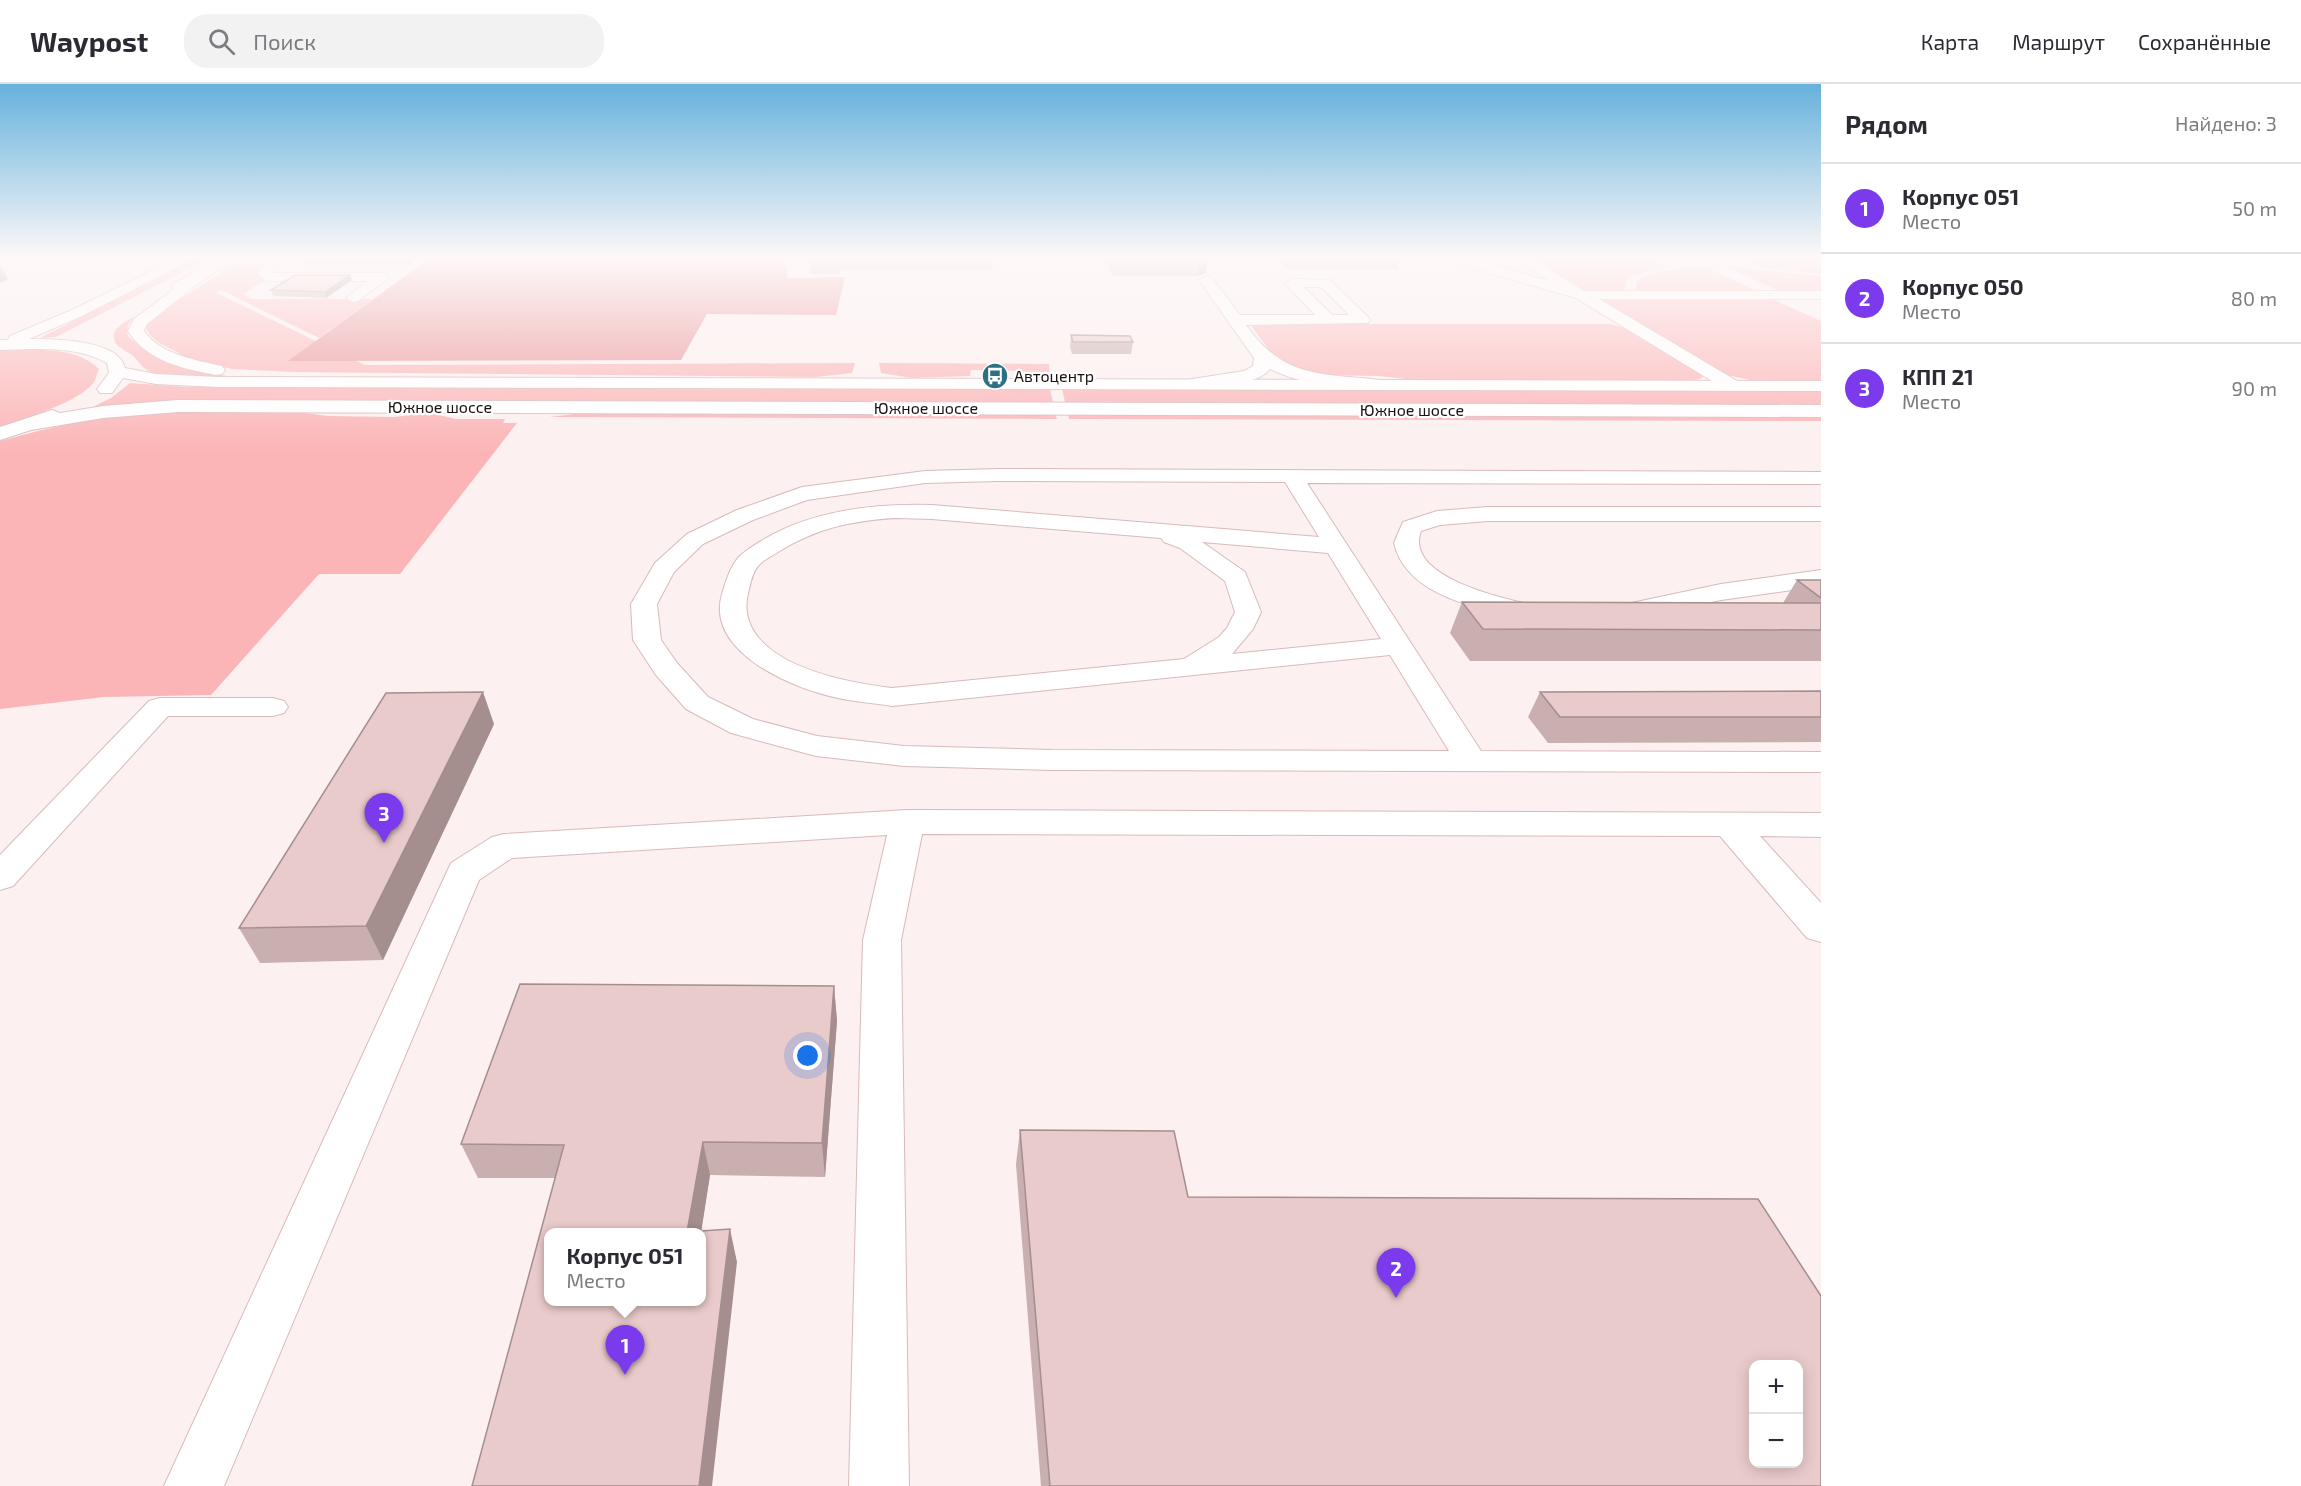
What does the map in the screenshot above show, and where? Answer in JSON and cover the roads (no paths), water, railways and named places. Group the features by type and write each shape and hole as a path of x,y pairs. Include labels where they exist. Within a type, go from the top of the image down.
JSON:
{"main road":[{"path":"0,345 57,321"},
{"path":"141,321 136,331 140,341 188,364 214,370 356,380 446,382"},
{"path":"1236,321 1263,357 1279,366 1318,379 1385,385"},
{"path":"1625,321 1731,385"},
{"path":"73,346 91,332"},
{"path":"0,345 73,346 106,354 117,364 119,372 116,380 93,398 31,424 0,434"},
{"path":"1192,384 1249,376 1261,369 1263,357"},
{"name":"Южное шоссе","path":"119,372 186,382 1821,386"},
{"name":"Южное шоссе","path":"31,424 103,412 178,406 1821,411"},
{"path":"1292,476 1471,761"},
{"path":"1821,478 925,477 802,494 745,515 694,539 664,568 644,604 647,640 666,669 697,703 742,726 816,747 904,756 1052,760 1821,762"},
{"path":"1336,546 932,512 857,514 795,532 749,560 740,576 733,602 735,623 748,644 771,662 840,690 892,696 1399,646"},
{"path":"1550,615 1540,615 1471,598 1437,582 1412,561 1406,543 1411,527 1437,518 1488,514 1821,514"},
{"path":"1152,530 1188,543 1236,577 1248,612 1243,626 1231,642 1212,657 1174,668"},
{"path":"1604,616 1721,592 1821,578"},
{"path":"0,877 160,707 273,706"},
{"path":"879,1486 882,940 908,822"},
{"path":"194,1486 464,872 504,846 908,822 1821,825"},
{"path":"1730,825 1821,928"}],"place":[{"name":"Автоцентр","path":"995,376"},
{"name":"КПП 21","path":"384,843"},
{"name":"Корпус 050","path":"1396,1298"},
{"name":"Корпус 051","path":"625,1375"}]}
